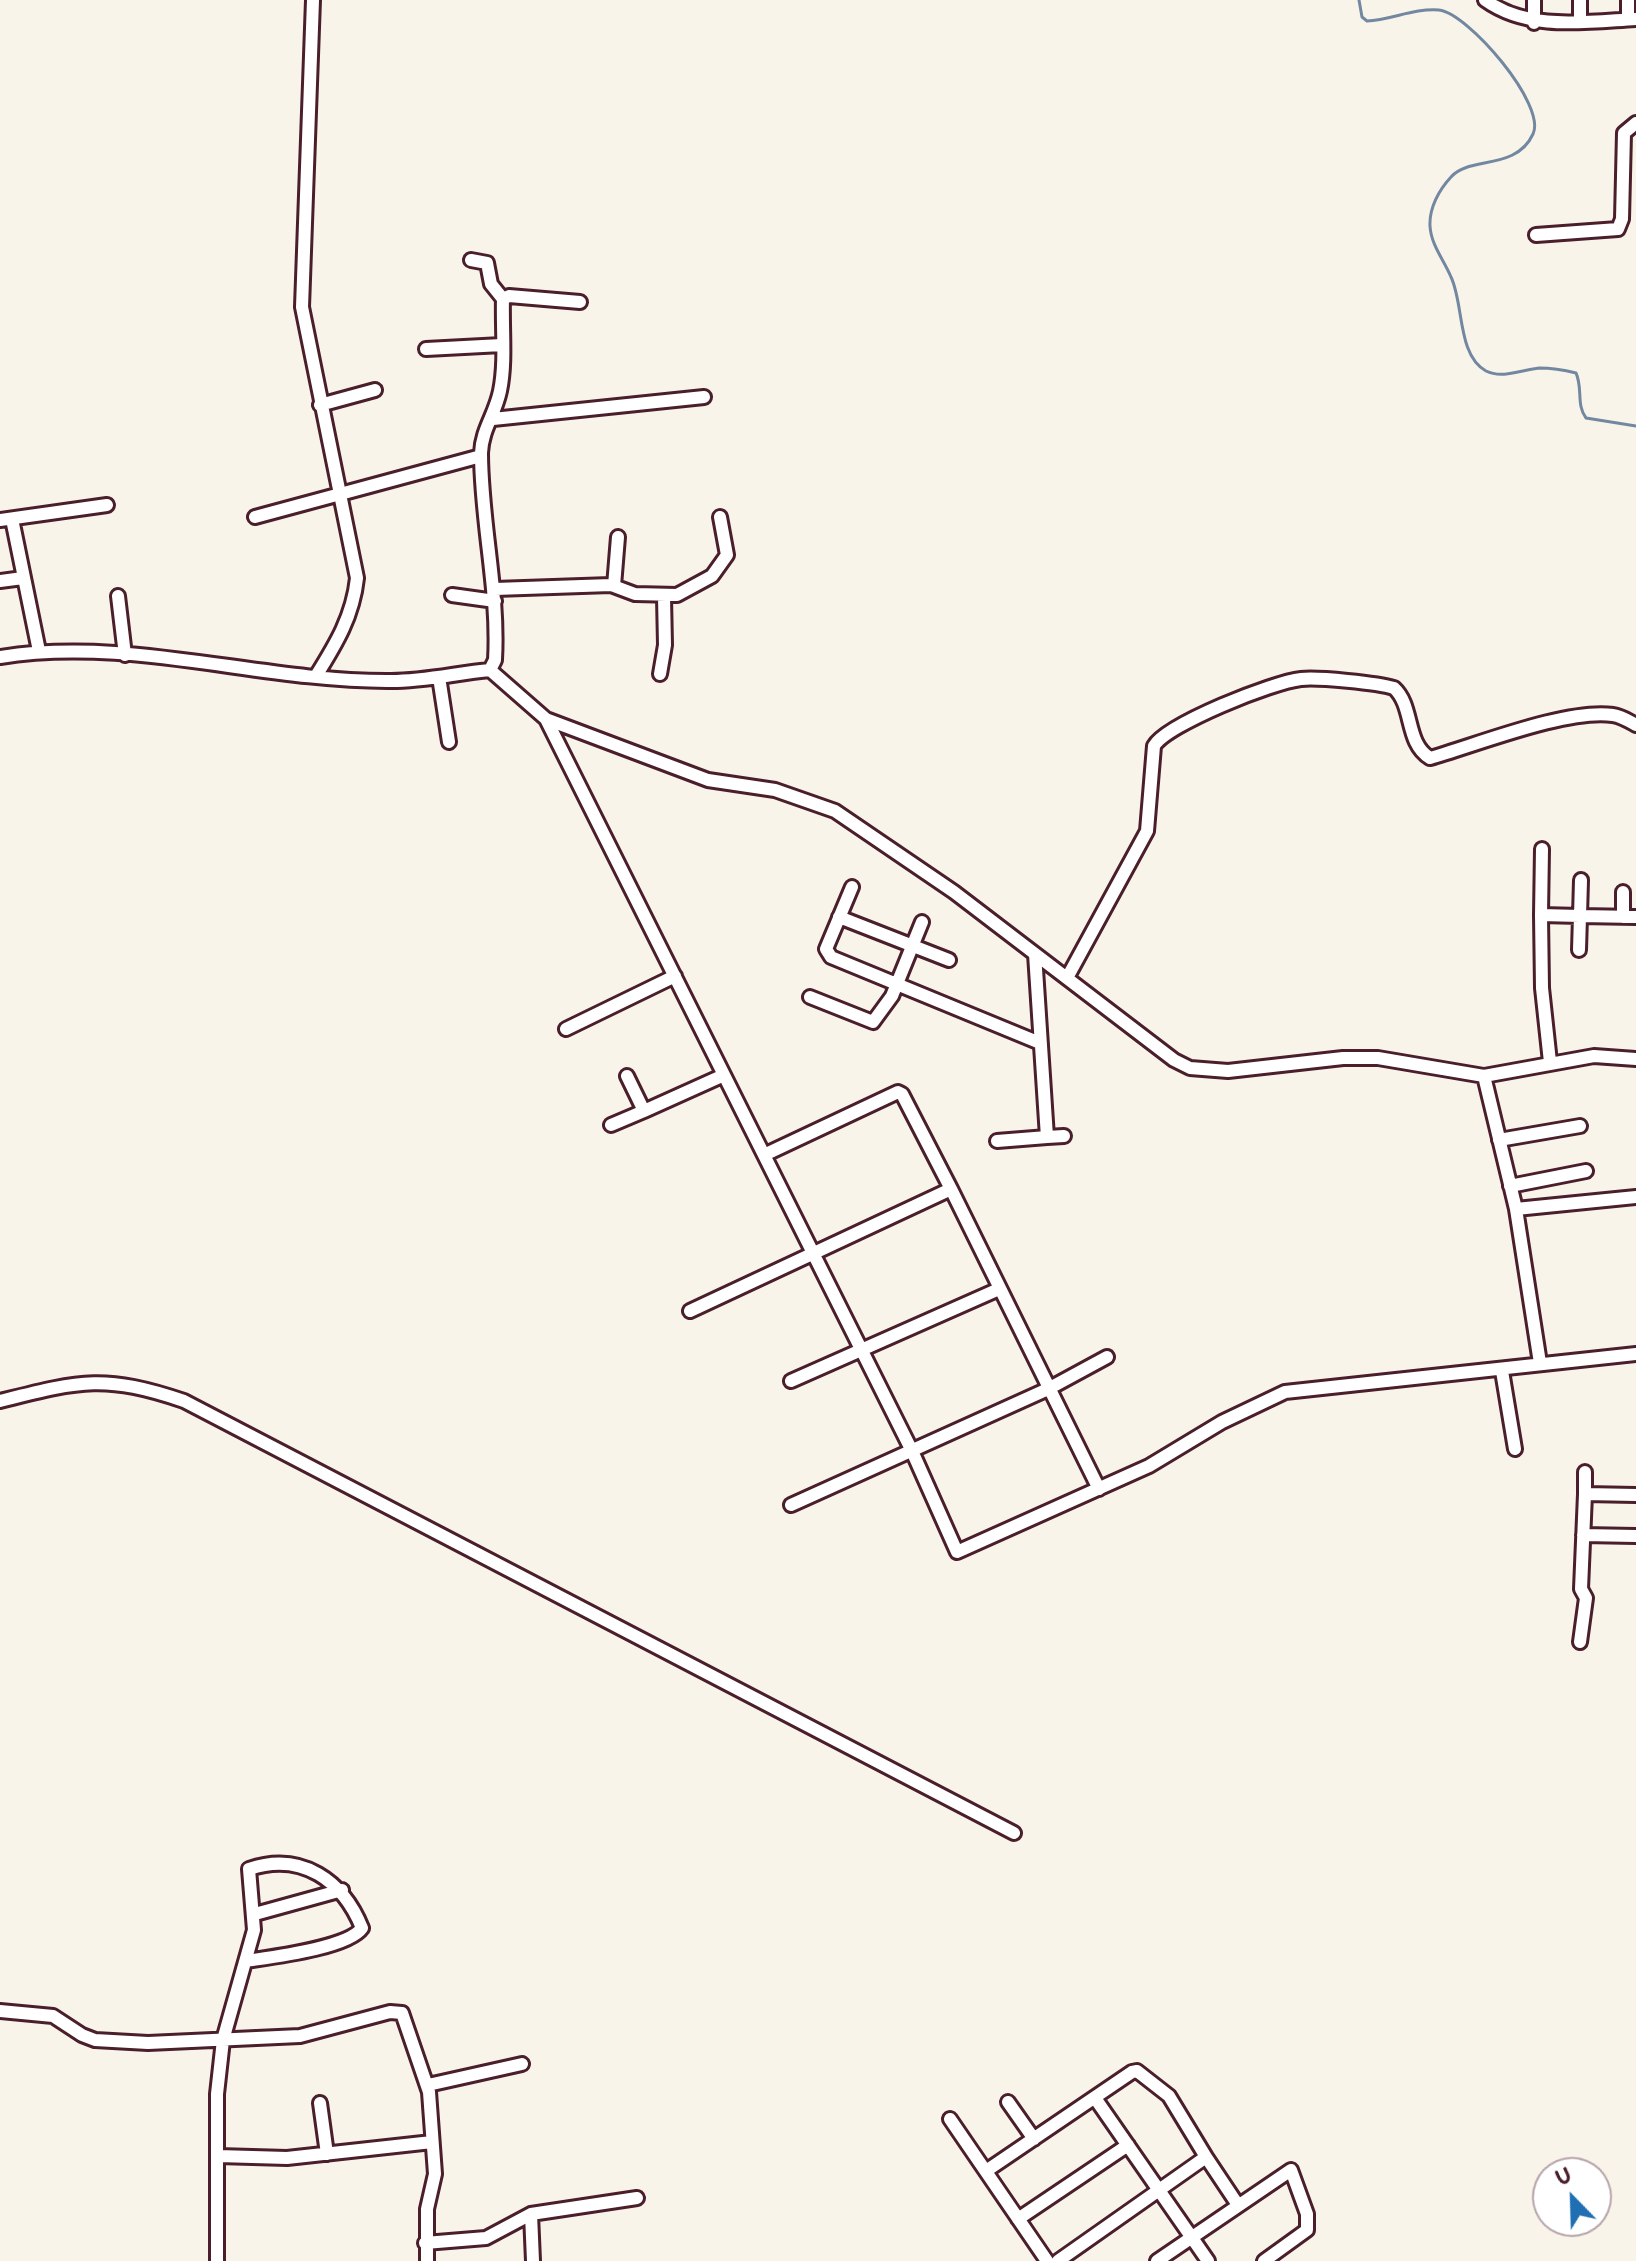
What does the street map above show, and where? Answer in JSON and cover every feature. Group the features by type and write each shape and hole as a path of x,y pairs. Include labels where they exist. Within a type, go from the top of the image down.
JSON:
{"street":[{"path":"313,0 302,307 354,563 355,593 341,636 316,676"},
{"path":"1534,0 1534,23"},
{"path":"1580,0 1580,20"},
{"path":"1487,1 1501,13 1534,23 1632,19 1628,0"},
{"path":"1536,235 1618,229 1622,219 1624,133 1636,123"},
{"path":"471,260 487,263 491,284 503,299 500,390 493,419 484,428 481,456 495,595 495,660 490,670"},
{"path":"503,299 509,296 580,302"},
{"path":"426,349 502,345"},
{"path":"320,405 375,390"},
{"path":"493,419 704,397"},
{"path":"255,517 481,456"},
{"path":"39,651 6,520 107,505"},
{"path":"452,595 614,586 635,594 664,597 691,590 712,576 725,558 720,517"},
{"path":"614,586 618,537"},
{"path":"0,581 23,578"},
{"path":"118,596 125,655"},
{"path":"660,674 665,645 664,597"},
{"path":"0,657 39,651 125,655 388,681 490,670 546,719 708,780 775,790 815,801 906,857 1174,1060 1190,1068 1228,1071 1343,1058 1378,1058 1484,1076 1594,1056 1636,1059"},
{"path":"439,677 449,742"},
{"path":"1067,978 1147,831 1154,746 1160,737 1194,719 1300,679 1394,688 1400,694 1413,737 1430,758 1549,723 1580,718 1617,716 1636,725"},
{"path":"546,719 912,1451 957,1552 1099,1489 1285,1392 1502,1371 1540,1363 1636,1354"},
{"path":"1542,849 1542,988 1550,1062"},
{"path":"1579,950 1581,880"},
{"path":"852,887 826,949 831,957 1040,1043"},
{"path":"1541,915 1629,917 1623,892"},
{"path":"839,917 949,960"},
{"path":"810,997 870,1023 884,1010 898,985 922,922"},
{"path":"1035,954 1047,1137"},
{"path":"566,1029 675,976"},
{"path":"611,1125 724,1075"},
{"path":"627,1076 644,1111"},
{"path":"1484,1076 1516,1209 1540,1363"},
{"path":"764,1155 898,1092 951,1189 1099,1489"},
{"path":"1499,1140 1580,1126"},
{"path":"997,1141 1064,1136"},
{"path":"1510,1186 1586,1171"},
{"path":"690,1311 951,1189"},
{"path":"1516,1209 1636,1197"},
{"path":"791,1381 861,1353 999,1289"},
{"path":"791,1505 1048,1389 1107,1357"},
{"path":"1502,1371 1515,1449"},
{"path":"0,1401 54,1387 106,1382 136,1385 184,1401 1014,1833"},
{"path":"1580,1642 1586,1598 1581,1589 1585,1472"},
{"path":"1585,1494 1636,1495"},
{"path":"1583,1535 1636,1536"},
{"path":"217,2261 217,2094 223,2040 246,1961 255,1914 248,1872 258,1866 298,1866 327,1878 342,1890 362,1932 302,1951 246,1961"},
{"path":"255,1914 342,1890"},
{"path":"0,2011 53,2016 95,2040 148,2043 300,2036 396,2011 405,2019 428,2085 435,2174 427,2209 427,2261"},
{"path":"428,2085 522,2064"},
{"path":"986,2171 1137,2071 1169,2096 1238,2205"},
{"path":"1095,2098 1208,2261"},
{"path":"1008,2102 1034,2139"},
{"path":"320,2103 327,2154"},
{"path":"950,2119 1047,2261"},
{"path":"218,2156 261,2159 432,2142"},
{"path":"1018,2219 1128,2145"},
{"path":"1058,2261 1206,2157"},
{"path":"1157,2261 1288,2171 1293,2172 1309,2223 1307,2230 1264,2261"},
{"path":"425,2243 486,2238 531,2214 637,2198"},
{"path":"531,2214 533,2261"}],"waterway":[{"path":"1359,0 1362,17 1367,21 1430,10 1452,15 1502,62 1517,83 1534,120 1533,134 1516,153 1469,167 1451,177 1439,193 1431,213 1433,240 1455,288 1470,353 1477,363 1492,373 1539,368 1576,373 1581,408 1586,418 1636,426"}]}
